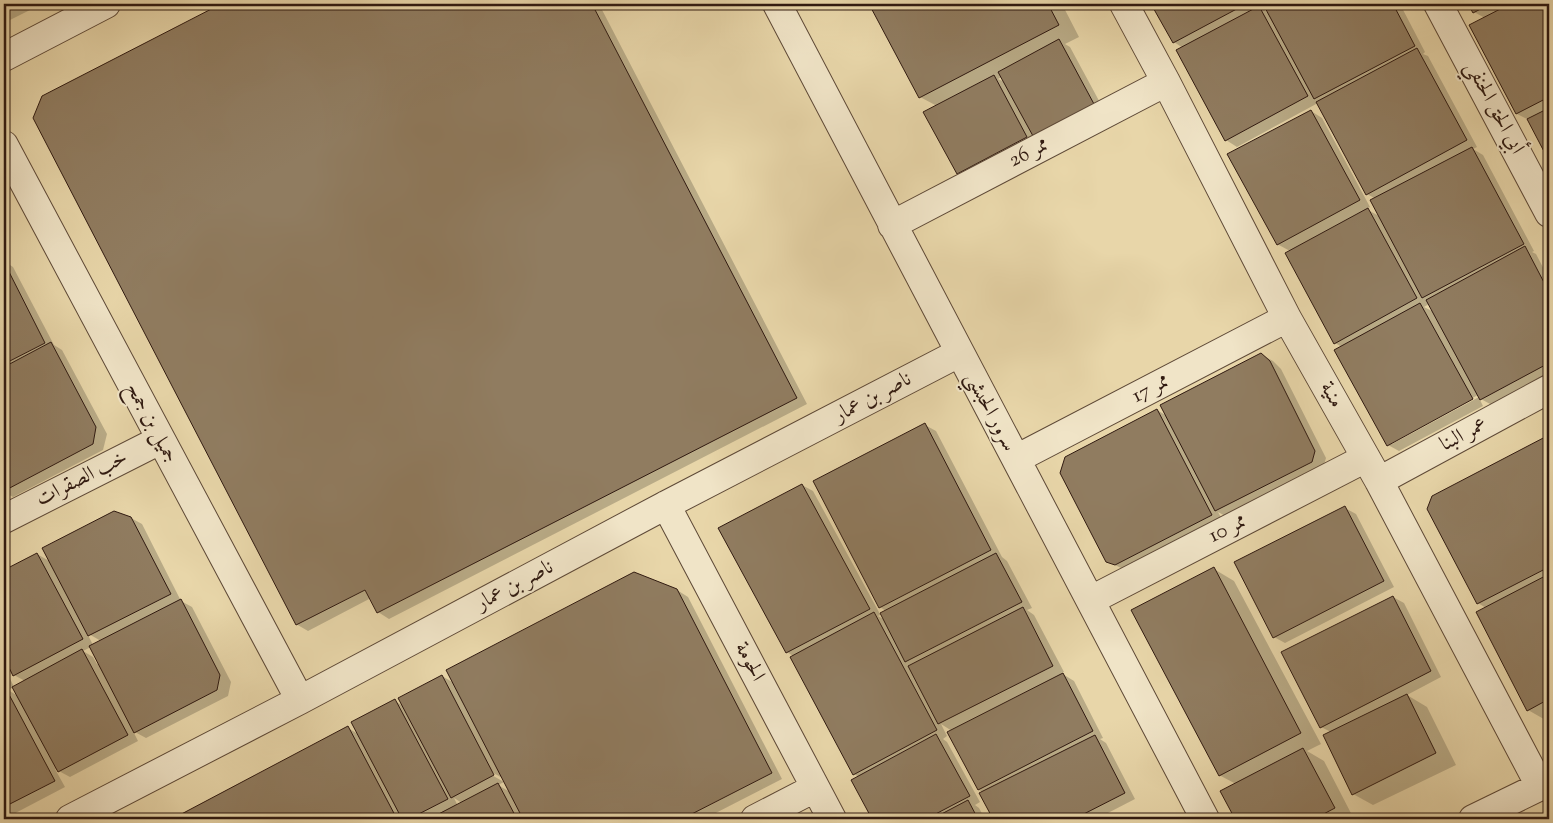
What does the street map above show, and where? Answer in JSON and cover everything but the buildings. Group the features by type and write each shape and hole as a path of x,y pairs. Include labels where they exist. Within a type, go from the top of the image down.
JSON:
{"street":[{"path":"4,57 106,4"},
{"name":"سرور الحبشي","path":"778,4 959,353 1205,819"},
{"name":"منية","path":"1124,4 1287,318 1545,784"},
{"name":"أبي الحق الحنفي","path":"1438,4 1549,213"},
{"name":"ممر 26","path":"892,225 1166,82"},
{"name":"جميل بن جمح","path":"4,145 300,700"},
{"name":"ممر 17","path":"1016,459 1287,318"},
{"name":"ناصر بن عمار","path":"70,819 959,353"},
{"name":"عمر البنا","path":"1372,469 1549,389"},
{"name":"خب الصقرات","path":"4,519 160,440"},
{"name":"ممر 10","path":"1091,600 1372,469"},
{"name":"الحومة","path":"666,505 832,819"},
{"path":"1473,819 1545,784"},
{"path":"755,819 815,788"}]}
